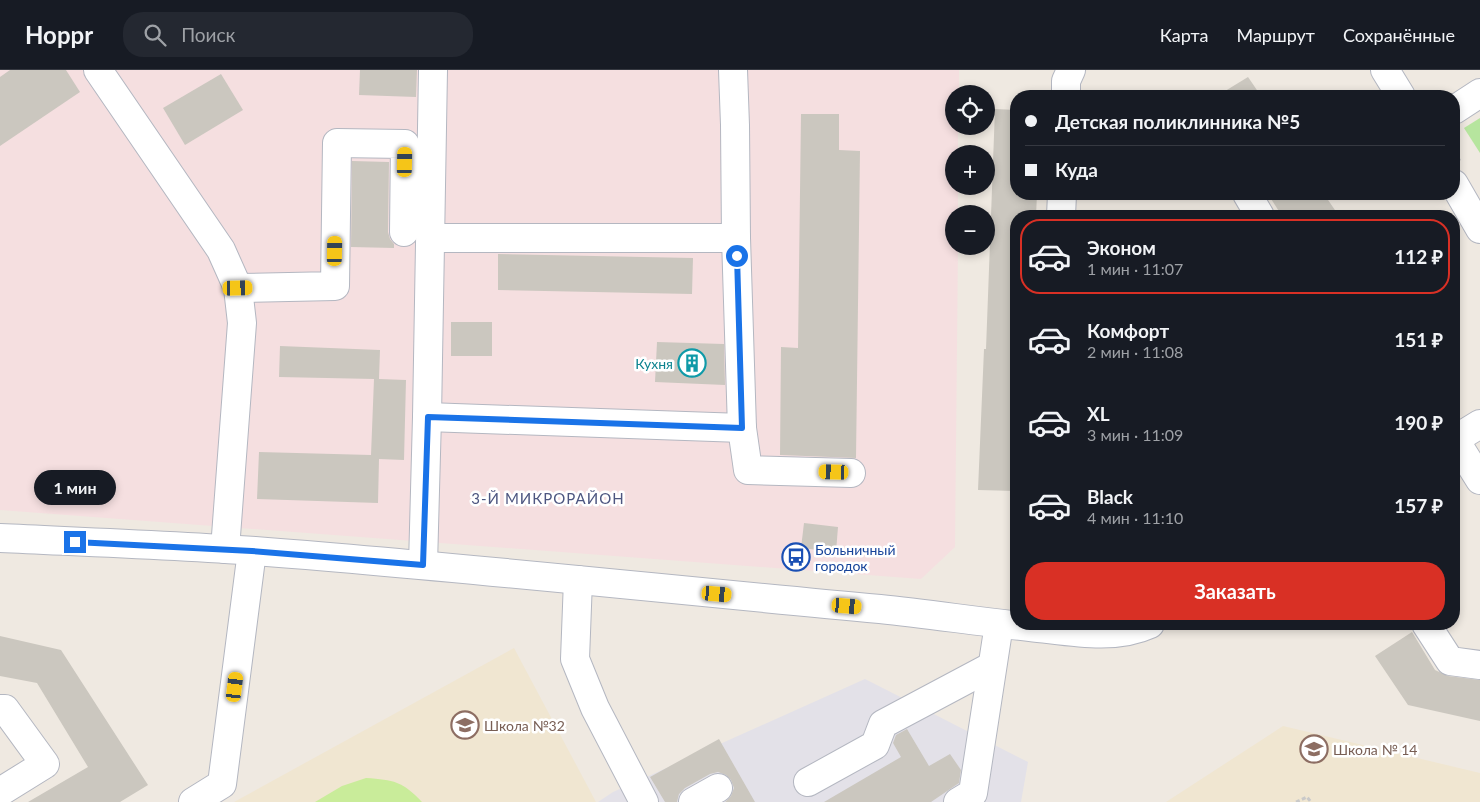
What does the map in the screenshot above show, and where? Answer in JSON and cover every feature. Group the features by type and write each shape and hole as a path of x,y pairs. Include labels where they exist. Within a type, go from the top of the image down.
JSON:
{"street":[{"path":"98,70 221,250 238,288 242,323 225,549"},
{"path":"423,565 428,417 433,70"},
{"path":"733,70 742,428 748,470 851,473"},
{"path":"1066,90 1066,81 1072,70"},
{"path":"1385,70 1397,90"},
{"path":"1460,106 1480,93"},
{"path":"238,288 335,286 337,143 405,144 404,232"},
{"path":"1460,194 1480,229"},
{"path":"431,238 736,238"},
{"path":"428,417 742,428"},
{"path":"1460,436 1480,424"},
{"path":"1460,449 1480,480"},
{"path":"0,538 225,549 423,565 908,612 1010,625"},
{"path":"193,802 222,784 252,551"},
{"path":"578,580 575,658 595,708 644,802"},
{"path":"968,799 999,624"},
{"path":"1062,630 1093,633 1118,633 1132,630"},
{"path":"1430,630 1450,661 1480,665"},
{"path":"808,782 875,745 883,724 992,666"},
{"path":"0,709 5,709 45,764 0,792"},
{"path":"693,802 718,788"}],"path":[{"path":"1296,802 1307,797 1311,802"}],"shaded area":[{"path":"0,70 959,70 959,85 945,85 945,135 958,135 958,145 945,145 945,195 958,195 958,205 945,205 945,255 958,255 955,547 921,579 0,510"},
{"name":"Школа №32","path":"514,648 596,802 234,802"},
{"path":"865,679 1028,762 1021,802 598,802 613,792"},
{"name":"Школа № 14","path":"1283,726 1480,773 1480,802 1166,802"}],"green space":[{"path":"1480,118 1480,153 1464,128"},
{"path":"366,778 397,783 409,790 422,802 315,802 342,786"}],"building":[{"path":"10,70 66,70 80,92 0,146 0,77"},
{"path":"360,70 417,70 416,97 359,95"},
{"path":"221,74 243,110 185,145 163,108"},
{"path":"1248,77 1257,90 1227,90"},
{"path":"995,109 1010,110 1010,200 1037,200 1036,210 1010,210 1010,491 978,490 984,349 986,349 990,255 995,255 995,205 991,205 992,195 995,195"},
{"path":"801,114 839,114 839,150 860,151 856,458 780,455 781,347 798,348"},
{"path":"352,161 389,162 388,232 394,248 351,247"},
{"path":"1272,200 1328,200 1335,210 1278,210"},
{"path":"498,254 693,258 692,294 498,290"},
{"path":"451,322 492,322 492,356 451,356"},
{"name":"Кухня","path":"657,342 724,344 725,385 655,382"},
{"path":"280,346 380,350 379,379 406,380 404,460 379,459 378,503 257,499 259,452 371,455 374,379 279,377"},
{"path":"804,523 838,527 836,552 801,548"},
{"path":"1412,632 1435,670 1448,676 1480,680 1480,721 1408,705 1375,656"},
{"path":"0,636 61,650 148,785 120,802 28,802 88,767 37,683 0,676"},
{"path":"907,729 929,766 950,754 961,770 959,783 931,802 824,802 901,757 893,743 896,735"},
{"path":"719,739 755,802 725,802 731,796 734,788 731,780 726,775 718,772 710,774 685,788 679,794 677,802 665,802 650,777"}],"place":[{"name":"Кухня","path":"692,363"},
{"name":"Больничный городок","path":"796,557"},
{"name":"Школа №32","path":"465,725"},
{"name":"Школа № 14","path":"1314,749"}],"district":[{"name":"3-Й МИКРОРАЙОН","path":"548,498"}],"route":[{"path":"75,542 252,551 423,565 428,417 742,428 737,256"}]}
